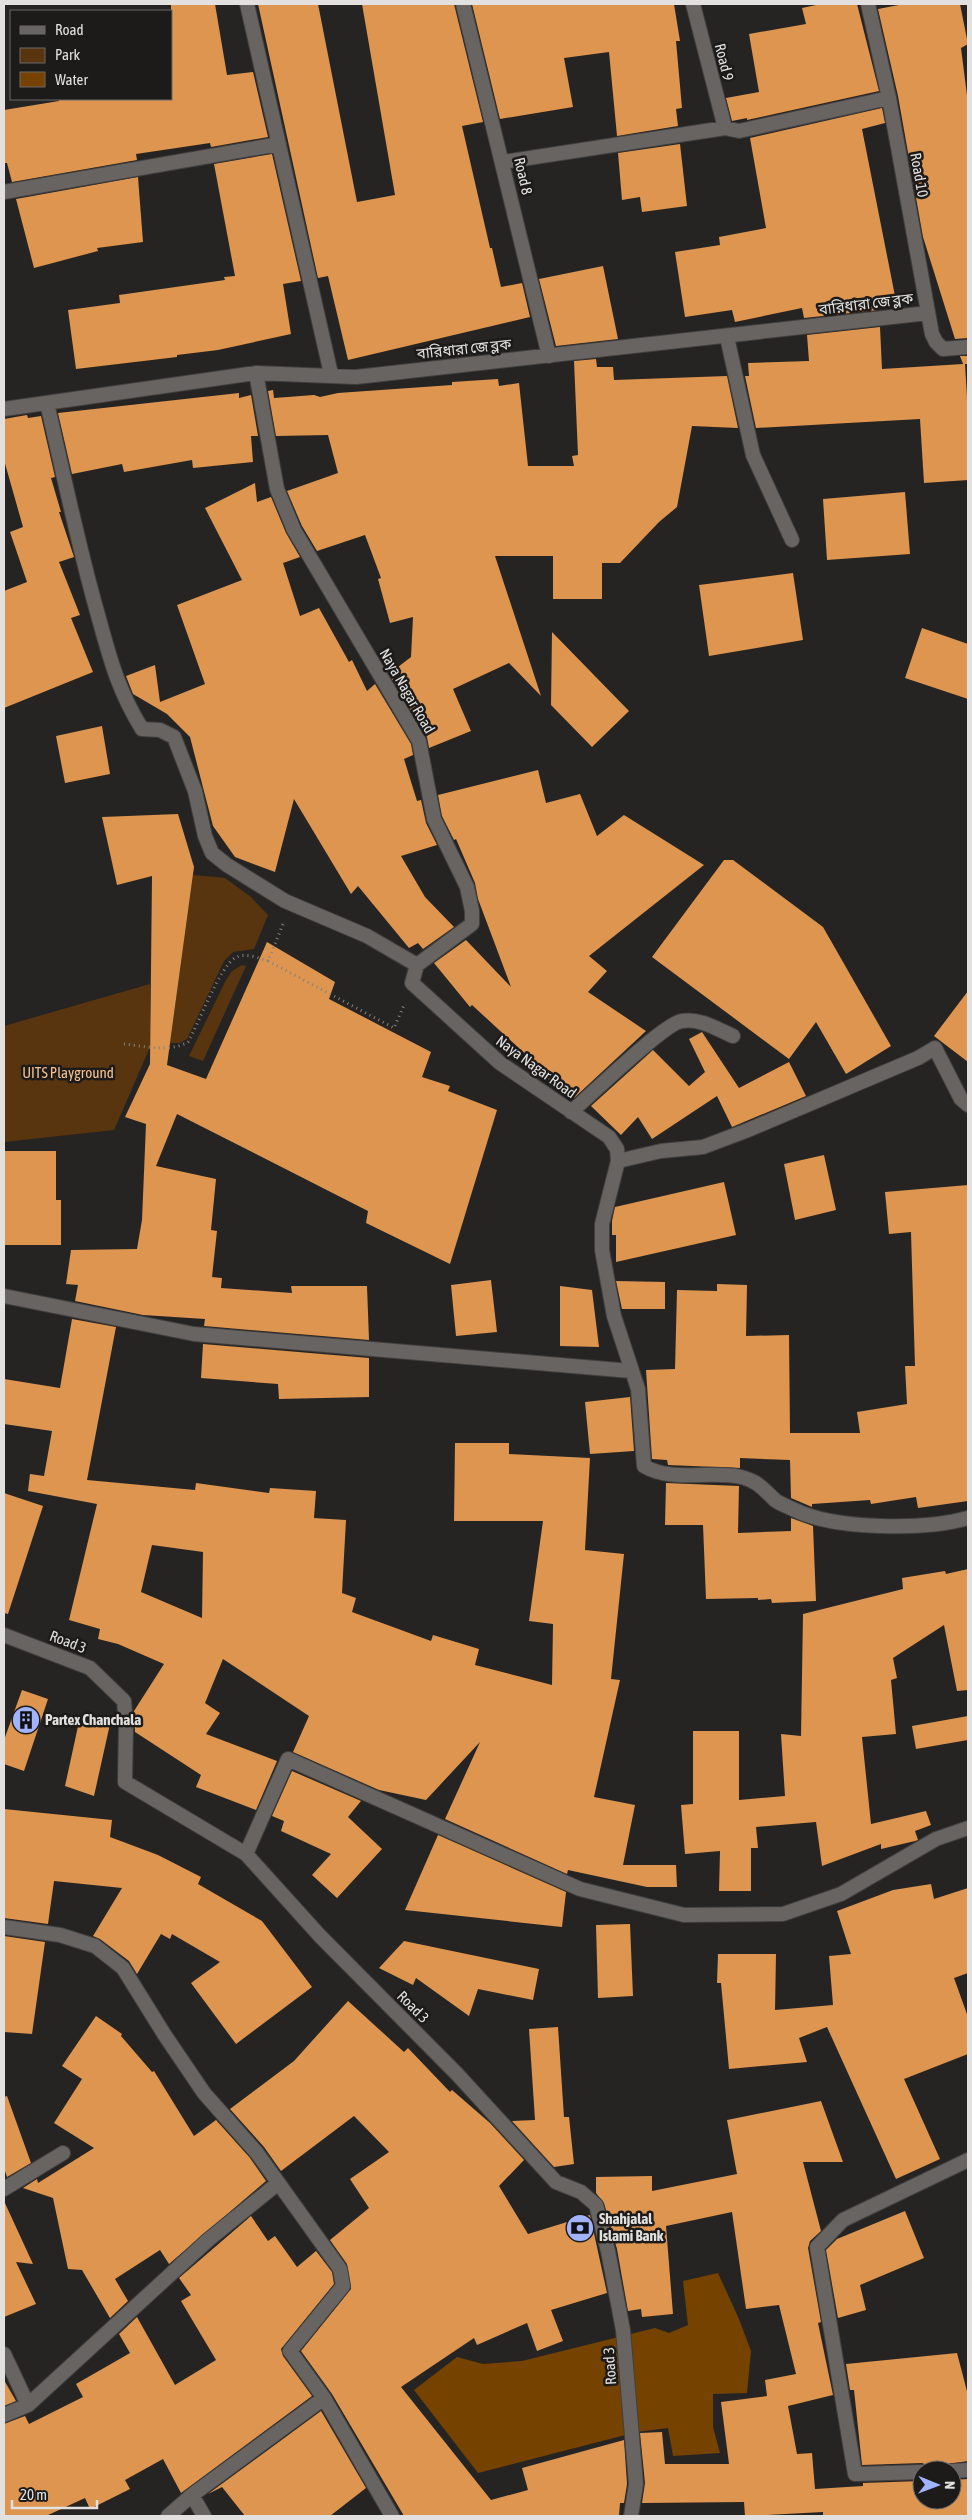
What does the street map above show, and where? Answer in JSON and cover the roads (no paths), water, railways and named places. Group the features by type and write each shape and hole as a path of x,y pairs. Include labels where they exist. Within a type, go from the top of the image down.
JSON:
{"street":[{"path":"247,4 330,374"},
{"name":"Road 8","path":"463,4 549,356"},
{"name":"Road 9","path":"692,4 725,128"},
{"name":"Road 10","path":"868,4 889,98 932,334 936,342 944,349 968,347"},
{"path":"503,162 725,128 739,131 889,98"},
{"path":"4,192 279,144"},
{"name":"বারিধারা জে ব্লক","path":"4,409 256,373 330,374 356,377 727,337 928,313"},
{"path":"727,337 753,455 792,540"},
{"name":"Naya Nagar Road","path":"256,373 277,489 294,530 419,741 434,819 467,887 473,918 472,924 417,965 412,983 500,1063 609,1137 617,1149 618,1161"},
{"path":"47,403 84,569 111,668 125,702 142,729 160,730 174,737 195,791 205,836 212,853 227,865 292,904 367,936 417,965"},
{"path":"572,1112 659,1033 680,1021 702,1022 733,1036"},
{"path":"968,1106 961,1099 935,1048 918,1058 748,1130 703,1147 661,1151 618,1161 602,1224 602,1250 614,1316 638,1389 644,1466 654,1472 683,1475 721,1474 743,1478 762,1486 776,1501 798,1512 833,1521 887,1527 968,1518"},
{"path":"4,1296 194,1334 631,1371"},
{"name":"Road 3","path":"4,1635 90,1668 124,1701 126,1782 246,1854 320,1936 457,2074 556,2182 581,2192 596,2205 608,2251 623,2330 631,2445 636,2484 631,2516"},
{"path":"246,1854 288,1759 580,1889 684,1915 783,1914 841,1894 936,1839 968,1828"},
{"path":"4,1927 60,1935 95,1946 123,1968 204,2093 257,2153 277,2184 340,2269 343,2286 290,2351 324,2398 392,2516"},
{"path":"4,2189 63,2152"},
{"path":"912,2472 855,2474 817,2247 843,2220 968,2160"},
{"path":"4,2415 28,2404 208,2240 277,2184"},
{"path":"4,2354 28,2404"},
{"path":"168,2516 192,2495 324,2398"},
{"path":"192,2495 204,2516"}],"water":[{"path":"718,2273 751,2351 747,2393 713,2394 713,2427 720,2453 673,2456 668,2428 637,2432 478,2473 414,2390 457,2357 483,2364 522,2361 655,2328 669,2333 688,2325 683,2281"}],"place":[{"name":"Partex Chanchala","path":"26,1720"},
{"name":"Shahjalal Islami Bank","path":"580,2228"}],"park label":[{"name":"UITS Playground","path":"68,1073"}]}
